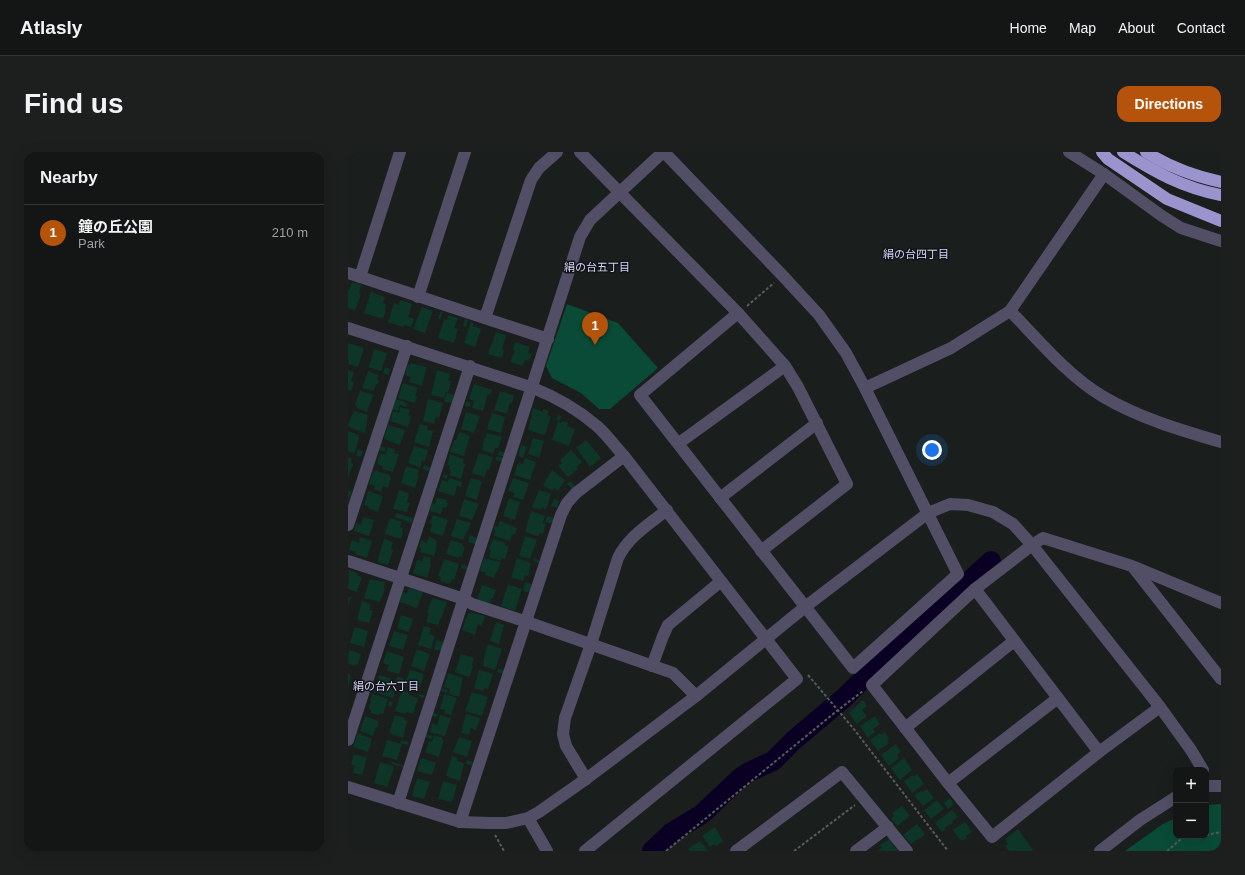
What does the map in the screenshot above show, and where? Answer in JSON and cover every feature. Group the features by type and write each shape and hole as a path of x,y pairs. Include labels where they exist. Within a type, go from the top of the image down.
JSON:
{"highway":[{"path":"1102,152 1108,159 1167,199 1221,221"},
{"path":"1123,152 1178,183 1221,194"},
{"path":"1146,152 1171,167 1191,175 1221,182"}],"street":[{"path":"400,152 354,275 548,339"},
{"path":"418,297 465,152"},
{"path":"485,318 531,180 539,168 557,152"},
{"path":"580,152 738,314 785,366 817,423 847,484 761,551"},
{"path":"398,803 507,464 533,388 580,237 590,220 663,152 819,315 846,353 958,574 853,668 640,395 738,314"},
{"path":"1069,152 1104,174 1181,228 1221,241"},
{"path":"865,388 951,348 1010,311 1104,174"},
{"path":"1010,311 1073,375 1101,396 1171,427 1221,442"},
{"path":"348,328 470,366 533,388 555,397 577,410 598,427 624,456 720,582 766,638 797,679 585,851"},
{"path":"348,525 407,346"},
{"path":"348,740 470,366"},
{"path":"678,443 785,366"},
{"path":"720,498 817,423"},
{"path":"460,822 561,515 567,503 576,493 624,456"},
{"path":"348,787 460,822 506,823 528,818 586,779 696,696 805,607 928,514 950,504 968,505 993,512 1013,524 1032,545 1160,708 1191,750 1201,767"},
{"path":"586,779 566,746 563,734 565,718 622,549 628,542 666,510"},
{"path":"1160,708 1099,752 992,837 872,685 976,589 1043,538 1132,566 1221,603"},
{"path":"348,561 464,599 472,604 673,673 696,696"},
{"path":"1132,566 1221,679"},
{"path":"652,666 668,626 720,582"},
{"path":"976,589 1014,642 1099,752"},
{"path":"905,728 1014,642"},
{"path":"948,783 1058,698"},
{"path":"738,850 842,772 906,851"},
{"path":"1100,851 1140,820 1173,799"},
{"path":"528,818 547,851"},
{"path":"856,851 888,827"}],"path":[{"path":"738,314 783,276"},
{"path":"804,671 853,728 948,851"},
{"path":"666,851 838,710 872,685"},
{"path":"794,851 864,798"},
{"path":"488,823 504,851"},
{"path":"1209,834 1221,832"},
{"path":"1167,851 1181,839"}],"green space":[{"path":"567,304 618,323 658,368 610,409 599,409 581,393 552,378 546,366"},
{"path":"1221,804 1221,851 1125,851 1163,824 1173,819 1173,839 1209,839 1209,805"}],"building":[{"path":"352,282 361,285 359,293 361,294 355,311 348,308 348,290"},
{"path":"371,292 385,297 383,303 386,304 386,310 383,319 364,313"},
{"path":"400,300 412,304 408,317 414,319 411,327 404,325 403,327 388,322 394,303 399,305"},
{"path":"422,307 433,311 425,333 413,329"},
{"path":"441,311 443,312 440,319 438,319"},
{"path":"448,315 458,318 454,328 458,329 454,343 438,338 444,319 447,320"},
{"path":"465,319 468,320 466,327 463,326"},
{"path":"471,322 474,324 473,326 481,329 475,347 464,343"},
{"path":"496,332 506,335 502,349 504,350 502,358 488,354"},
{"path":"515,342 530,347 528,353 532,354 529,361 525,360 523,366 510,362 515,350 513,350"},
{"path":"348,343 364,348 358,367 348,364"},
{"path":"374,349 387,353 381,371 369,367"},
{"path":"411,363 427,367 422,386 409,382 411,377 405,375 408,364 410,365"},
{"path":"385,367 390,369 388,375 383,373"},
{"path":"348,370 354,372 351,381 354,382 351,391 348,390"},
{"path":"437,370 450,374 448,380 451,381 448,393 446,392 444,398 431,395"},
{"path":"368,371 379,375 377,380 379,380 378,384 376,384 374,391 362,388"},
{"path":"403,383 418,388 415,396 417,397 415,403 398,398"},
{"path":"474,384 492,390 490,395 488,394 483,411 472,408 474,401 469,399"},
{"path":"360,391 372,394 373,396 367,412 357,408 355,405"},
{"path":"500,391 514,395 512,403 510,402 507,414 494,410"},
{"path":"447,393 454,395 451,403 444,401"},
{"path":"396,399 407,403 406,407 400,405 398,411 392,409"},
{"path":"428,399 443,403 439,418 436,417 434,424 423,421"},
{"path":"466,401 471,403 470,407 465,406"},
{"path":"400,407 410,410 408,415 411,416 408,427 390,421 393,411 399,413"},
{"path":"533,408 543,412 543,409 549,411 547,415 551,416 545,435 528,430"},
{"path":"354,411 368,415 365,433 348,426"},
{"path":"466,412 480,416 474,433 461,429"},
{"path":"492,413 505,417 501,433 487,429"},
{"path":"558,415 561,416 560,421 556,420"},
{"path":"562,421 568,423 567,426 575,429 569,446 552,440 558,422 561,423"},
{"path":"420,424 428,426 427,430 433,431 429,447 414,442"},
{"path":"388,425 405,430 400,445 384,439"},
{"path":"348,431 359,435 355,453 348,451"},
{"path":"459,432 470,436 464,456 450,452 454,440 456,440"},
{"path":"487,433 502,437 498,448 495,448 493,454 482,450 482,445"},
{"path":"533,438 544,441 539,458 528,454"},
{"path":"586,440 601,458 590,467 576,448"},
{"path":"521,445 527,447 523,458 518,456"},
{"path":"380,446 386,448 384,452 379,450"},
{"path":"414,446 428,450 425,461 422,460 420,468 408,463"},
{"path":"388,447 395,450 394,453 399,454 393,472 382,469 383,466 377,464 380,453 385,455"},
{"path":"358,449 363,451 361,457 356,456"},
{"path":"571,450 582,462 576,467 578,469 568,477 558,466 562,463 560,460"},
{"path":"499,451 506,453 505,457 498,455"},
{"path":"479,453 493,457 485,477 472,473"},
{"path":"450,454 464,459 463,463 465,464 461,479 450,475 450,466 447,465"},
{"path":"497,456 504,458 503,462 495,460"},
{"path":"348,457 352,458 351,463 353,464 348,478"},
{"path":"525,458 536,462 530,480 514,475 518,463 523,464"},
{"path":"424,465 430,467 429,471 423,469"},
{"path":"406,466 419,470 417,475 419,476 415,488 401,483"},
{"path":"374,470 390,475 389,476 391,477 388,488 383,486 381,492 374,489 375,486 369,484"},
{"path":"552,470 565,480 558,491 554,488 552,491 543,485"},
{"path":"443,474 448,475 447,479 442,477"},
{"path":"449,478 462,482 461,487 457,486 454,496 438,491 442,480 448,482"},
{"path":"471,478 482,481 477,500 465,496"},
{"path":"513,478 529,483 523,500 513,497 515,493 508,491"},
{"path":"570,481 575,486 572,489 567,484"},
{"path":"348,490 352,491 349,499 348,499"},
{"path":"399,490 408,493 409,495 407,502 410,503 407,512 393,509"},
{"path":"539,490 551,494 546,509 541,508 541,510 532,507"},
{"path":"368,491 383,496 378,512 368,508 369,506 364,505"},
{"path":"437,497 447,500 446,502 448,503 446,508 443,507 441,514 430,511 432,503 435,504"},
{"path":"509,498 520,502 515,520 503,516"},
{"path":"464,499 479,504 472,520 459,516"},
{"path":"554,499 559,501 557,508 551,506"},
{"path":"531,511 545,516 543,523 546,524 543,534 540,533 538,536 525,532"},
{"path":"396,513 413,518 412,523 395,517"},
{"path":"433,515 448,520 443,536 430,532 432,524 430,523"},
{"path":"547,516 554,518 552,524 545,522"},
{"path":"363,517 374,520 369,536 354,531 356,523 361,525"},
{"path":"390,518 402,522 400,527 403,528 401,539 385,534"},
{"path":"457,519 471,523 463,540 451,536"},
{"path":"500,521 517,528 515,534 512,534 510,541 494,536 496,531 493,530 495,526 498,527"},
{"path":"470,535 477,538 475,544 468,542"},
{"path":"429,536 437,541 434,556 420,552 421,548 419,548 421,540 427,543"},
{"path":"525,536 537,540 530,559 519,556"},
{"path":"360,537 372,541 367,558 355,554 356,552 349,550 352,540 359,543"},
{"path":"384,539 393,542 391,549 393,550 388,565 377,562"},
{"path":"493,539 506,543 505,545 509,547 505,559 501,558 501,561 489,557 491,550 489,549"},
{"path":"451,540 463,544 462,546 465,547 462,557 459,556 459,558 446,554"},
{"path":"424,556 431,558 427,578 413,573 417,560 422,561"},
{"path":"484,558 500,562 498,571 494,578 485,575 486,573 480,571"},
{"path":"517,558 531,563 528,576 525,575 523,581 511,577"},
{"path":"534,558 540,561 539,563 533,561"},
{"path":"444,559 459,564 454,580 452,579 450,584 440,581 441,577 438,576"},
{"path":"462,564 468,567 467,570 461,568"},
{"path":"349,570 362,577 357,592 348,589"},
{"path":"370,579 385,582 385,589 380,602 364,598"},
{"path":"525,582 533,585 530,593 523,591"},
{"path":"508,584 522,589 515,611 501,606"},
{"path":"482,585 496,590 493,598 491,598 490,604 477,600"},
{"path":"409,588 423,592 417,608 400,602 403,592 407,594"},
{"path":"348,597 351,597 348,606"},
{"path":"432,598 447,602 438,625 426,622 429,613 427,613"},
{"path":"362,601 371,604 369,610 373,611 369,623 357,620"},
{"path":"471,612 485,616 482,626 478,624 475,635 462,630 468,613 471,614"},
{"path":"401,615 413,619 409,632 397,628"},
{"path":"496,622 504,625 499,644 490,641"},
{"path":"424,626 431,628 429,634 435,636 431,649 418,645"},
{"path":"355,627 368,631 364,647 350,643"},
{"path":"394,631 408,635 403,650 389,646"},
{"path":"437,640 444,642 441,651 434,649"},
{"path":"488,644 502,649 495,670 483,666"},
{"path":"417,649 430,654 424,671 411,666"},
{"path":"349,650 361,654 358,665 356,664 355,666 348,664"},
{"path":"387,651 404,657 399,674 387,671 389,665 383,663"},
{"path":"461,654 474,658 470,676 468,677 455,672"},
{"path":"498,669 504,671 504,674 497,672"},
{"path":"410,670 424,674 419,689 405,685"},
{"path":"479,670 493,674 488,689 484,688 483,691 474,688"},
{"path":"348,673 351,676 348,688"},
{"path":"448,673 463,678 459,697 449,694 450,689 444,687"},
{"path":"379,675 392,679 389,690 395,691 393,698 374,692"},
{"path":"397,676 404,679 403,683 396,681"},
{"path":"442,688 448,690 447,693 441,691"},
{"path":"402,690 410,693 409,695 418,698 413,714 395,711"},
{"path":"472,692 488,697 482,716 465,711"},
{"path":"372,694 388,699 383,714 380,713 379,715 371,713 371,710 369,709"},
{"path":"419,694 425,696 424,698 418,696"},
{"path":"444,694 457,698 451,715 444,713 445,710 440,709"},
{"path":"863,700 867,706 862,710 867,716 857,724 849,713"},
{"path":"389,701 393,702 391,707 388,706"},
{"path":"433,713 438,714 437,717 432,716"},
{"path":"466,714 480,718 476,730 471,728 469,735 461,733"},
{"path":"395,715 405,718 404,720 407,721 403,738 389,733"},
{"path":"440,715 451,718 445,736 430,732 432,723 437,725"},
{"path":"365,716 378,721 379,723 373,736 360,731"},
{"path":"875,716 880,724 873,729 875,732 868,738 860,726"},
{"path":"885,732 889,739 887,740 889,743 878,751 870,740 880,733 881,735"},
{"path":"358,733 372,739 368,752 353,747"},
{"path":"426,734 433,736 432,739 425,737"},
{"path":"434,735 443,738 442,740 444,740 439,757 425,752 429,741 432,742"},
{"path":"459,737 472,741 467,757 453,752"},
{"path":"387,740 402,744 397,760 382,756"},
{"path":"401,740 409,742 408,745 400,743"},
{"path":"896,744 901,752 897,755 899,758 889,766 881,755"},
{"path":"354,754 367,758 362,775 353,773 355,766 351,764"},
{"path":"452,756 458,758 457,761 464,763 460,781 446,776"},
{"path":"421,758 436,763 432,775 417,771"},
{"path":"904,758 912,770 900,780 891,768"},
{"path":"467,760 475,763 474,766 466,764"},
{"path":"380,762 393,766 394,768 387,787 374,783"},
{"path":"392,762 404,766 392,764"},
{"path":"917,774 924,784 912,793 904,781"},
{"path":"417,778 430,782 424,799 412,796"},
{"path":"443,781 457,785 452,802 438,799"},
{"path":"927,789 934,798 923,806 914,795"},
{"path":"950,798 954,804 948,809 944,803"},
{"path":"937,800 944,809 931,819 924,810"},
{"path":"902,806 910,816 897,826 891,818 894,816 892,813"},
{"path":"952,810 958,817 952,821 954,822 944,828 946,829 942,832 935,823"},
{"path":"965,822 972,832 966,836 967,838 963,841 961,839 960,840 953,830"},
{"path":"917,824 925,834 911,844 903,835"},
{"path":"715,827 723,841 716,846 714,844 710,847 702,836"},
{"path":"1018,829 1033,850 1032,851 1009,851 1005,846 1008,844 1005,839"},
{"path":"889,839 898,851 877,851 882,848 880,845"},
{"path":"700,841 708,851 690,851 688,849"}],"waterway":[{"path":"652,851 671,833 702,814 740,778 749,772 773,761 794,740 845,697 910,632 952,597 991,561"}],"place":[{"name":"鐘の丘公園","path":"595,345"}],"district":[{"name":"絹の台四丁目","path":"916,254"},
{"name":"絹の台五丁目","path":"597,267"},
{"name":"絹の台六丁目","path":"386,686"}]}
